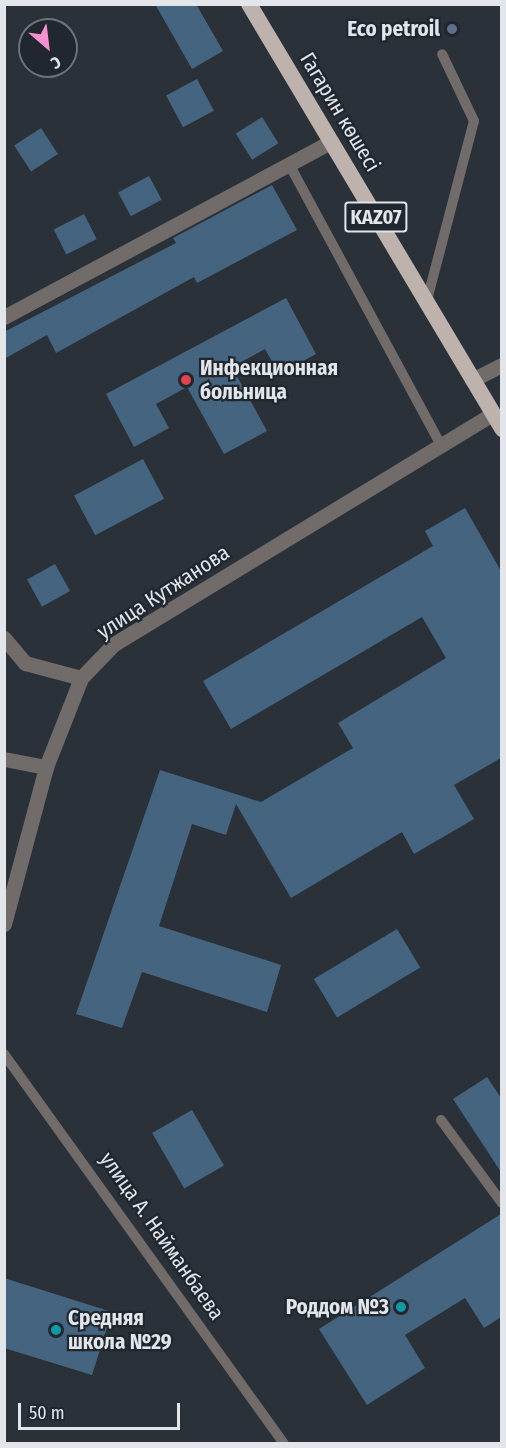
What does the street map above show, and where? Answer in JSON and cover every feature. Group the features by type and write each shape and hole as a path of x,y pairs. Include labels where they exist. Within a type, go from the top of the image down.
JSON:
{"highway":[{"name":"Гагарин көшесі","path":"249,4 427,300 501,429"}],"street":[{"path":"4,317 331,142"},
{"path":"472,380 501,366"},
{"name":"улица Кутжанова","path":"4,924 46,767 81,678 114,644 493,414"},
{"path":"4,638 26,663 81,678"},
{"path":"4,759 46,767"}],"lane":[{"path":"427,300 474,121 442,54"},
{"path":"289,164 441,445"},
{"name":"улица А. Найманбаева","path":"4,1054 285,1443"},
{"path":"441,1120 501,1203"}],"building":[{"path":"155,4 196,4 223,51 192,69"},
{"path":"197,79 214,111 183,127 166,95"},
{"path":"262,117 278,143 252,160 236,133"},
{"path":"41,128 58,154 31,171 14,145"},
{"path":"149,176 162,200 131,216 118,192"},
{"path":"272,185 297,230 197,283 194,277 56,353 47,335 4,359 4,332 176,243 173,238"},
{"path":"84,214 97,239 66,254 54,229"},
{"name":"Инфекционная больница","path":"286,298 316,354 279,374 265,349 232,367 267,431 224,454 187,387 156,404 169,428 134,447 106,394"},
{"path":"143,459 164,499 95,535 74,496"},
{"path":"465,508 501,571 501,758 454,785 474,819 414,854 402,832 291,898 236,804 226,835 192,824 159,926 281,965 267,1012 142,972 122,1028 76,1014 160,770 261,802 353,748 338,723 446,658 422,617 231,729 203,681 433,546 425,531"},
{"path":"55,564 70,591 42,607 27,580"},
{"path":"397,929 420,968 337,1018 314,979"},
{"path":"487,1077 501,1098 501,1172 453,1099"},
{"path":"192,1110 224,1165 184,1188 152,1133"},
{"name":"Роддом №3","path":"501,1214 501,1317 484,1328 465,1298 405,1335 425,1368 367,1405 319,1329"},
{"name":"Средняя школа №29","path":"4,1278 112,1312 92,1375 4,1348"}],"place":[{"name":"Eco petroil","path":"452,29"},
{"name":"Инфекционная больница","path":"186,380"},
{"name":"Роддом №3","path":"401,1307"},
{"name":"Средняя школа №29","path":"56,1330"}]}
